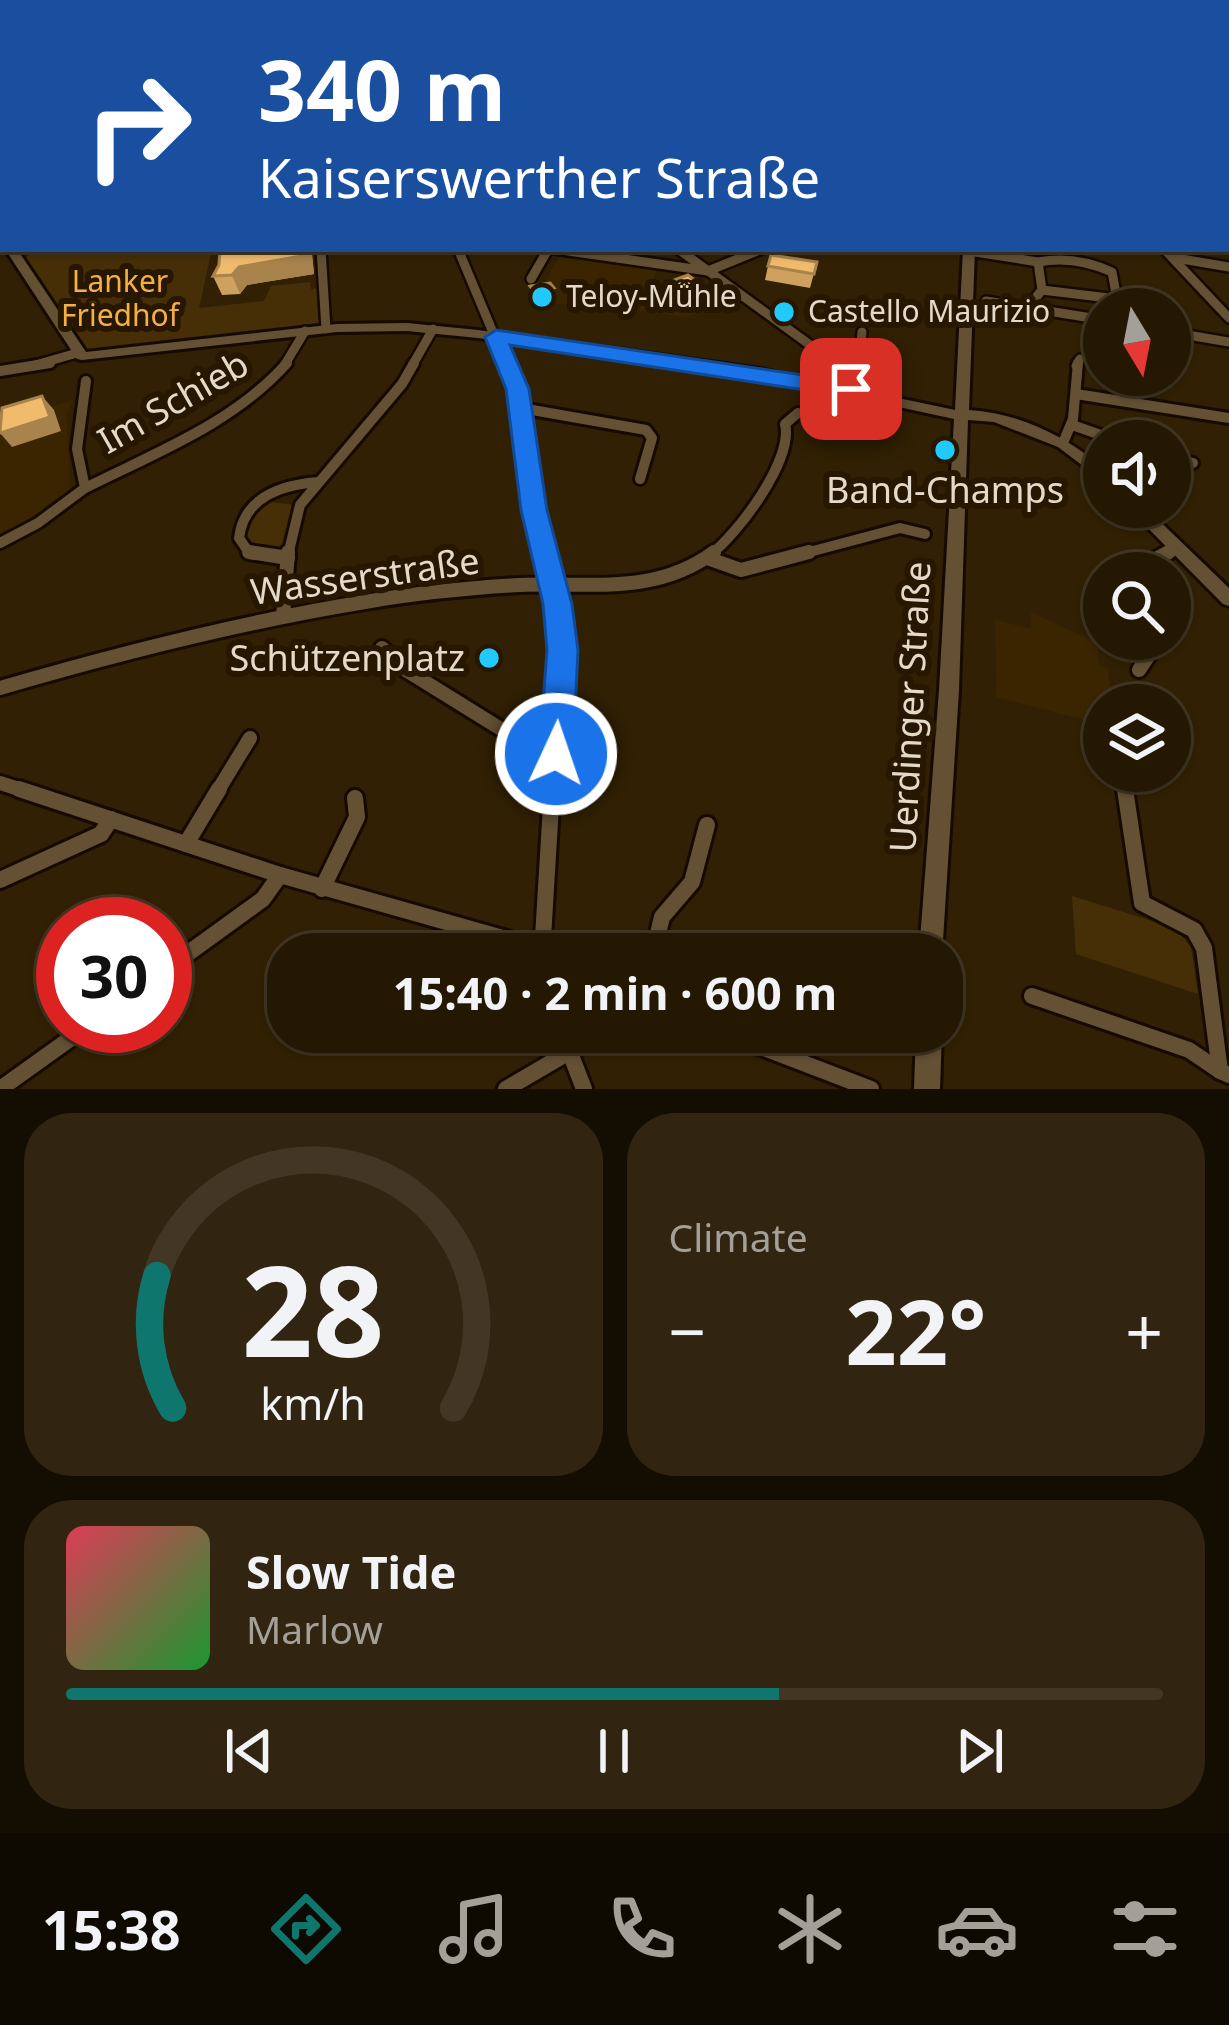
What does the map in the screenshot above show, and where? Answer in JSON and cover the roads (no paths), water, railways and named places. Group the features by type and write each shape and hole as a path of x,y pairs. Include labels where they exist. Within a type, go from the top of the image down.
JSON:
{"street":[{"path":"14,252 77,353"},
{"path":"321,252 326,328"},
{"path":"459,252 521,408 534,510 562,650 543,933"},
{"path":"530,280 549,252"},
{"path":"558,252 708,271 755,252"},
{"path":"682,252 830,359 848,374 851,389"},
{"name":"Uerdinger Straße","path":"933,933 950,690 969,252"},
{"path":"980,252 1038,262 1065,255 1112,272 1117,299 1042,290"},
{"path":"1167,252 1229,318"},
{"path":"1174,258 1229,267"},
{"path":"1037,309 1042,290 1038,262"},
{"path":"986,301 1083,317"},
{"path":"0,371 48,364 77,353 98,357 326,328 434,329 851,389 949,414 1008,420 1063,443 1083,459"},
{"path":"283,616 294,519 318,482 402,384 434,329"},
{"name":"Im Schieb","path":"86,381 79,406 79,477 85,488 254,395 290,364 305,331"},
{"path":"830,359 844,351 860,354 862,332"},
{"path":"1191,336 1229,342"},
{"path":"1063,443 1076,426 1073,367 1079,359"},
{"path":"1076,394 1229,418"},
{"path":"521,408 646,430 652,438 640,479"},
{"name":"Wasserstraße","path":"0,688 147,644 283,616 423,594 653,582 679,574 707,558 754,510 788,436 785,424 798,413"},
{"path":"1076,426 1083,428"},
{"path":"288,558 250,554 239,538 242,520 268,494 318,482"},
{"path":"0,543 38,523 85,488"},
{"path":"707,558 741,570 900,528 925,534"},
{"path":"1156,528 1229,599"},
{"path":"1169,552 1176,548"},
{"path":"382,648 401,667 538,752 556,754"},
{"path":"1139,670 1146,660"},
{"path":"187,844 250,738"},
{"path":"0,782 322,889 478,933"},
{"path":"1125,792 1142,903 1194,930 1204,948 1225,1073"},
{"path":"322,889 357,817 355,798"},
{"path":"0,880 101,834 111,820"},
{"path":"658,933 662,917 692,882 707,825"},
{"path":"192,950 263,899 280,875"},
{"path":"1032,996 1189,1050 1225,1073"},
{"path":"0,1089 50,1053"},
{"path":"506,1089 552,1053"},
{"path":"570,1053 584,1089"},
{"path":"777,1053 871,1089"},
{"path":"927,1089 928,1053"}],"place":[{"name":"Teloy-Mühle","path":"542,297"},
{"name":"Castello Maurizio","path":"784,312"},
{"name":"Band-Champs","path":"945,450"},
{"name":"Schützenplatz","path":"489,658"}],"park label":[{"name":"Lanker Friedhof","path":"120,299"}]}
